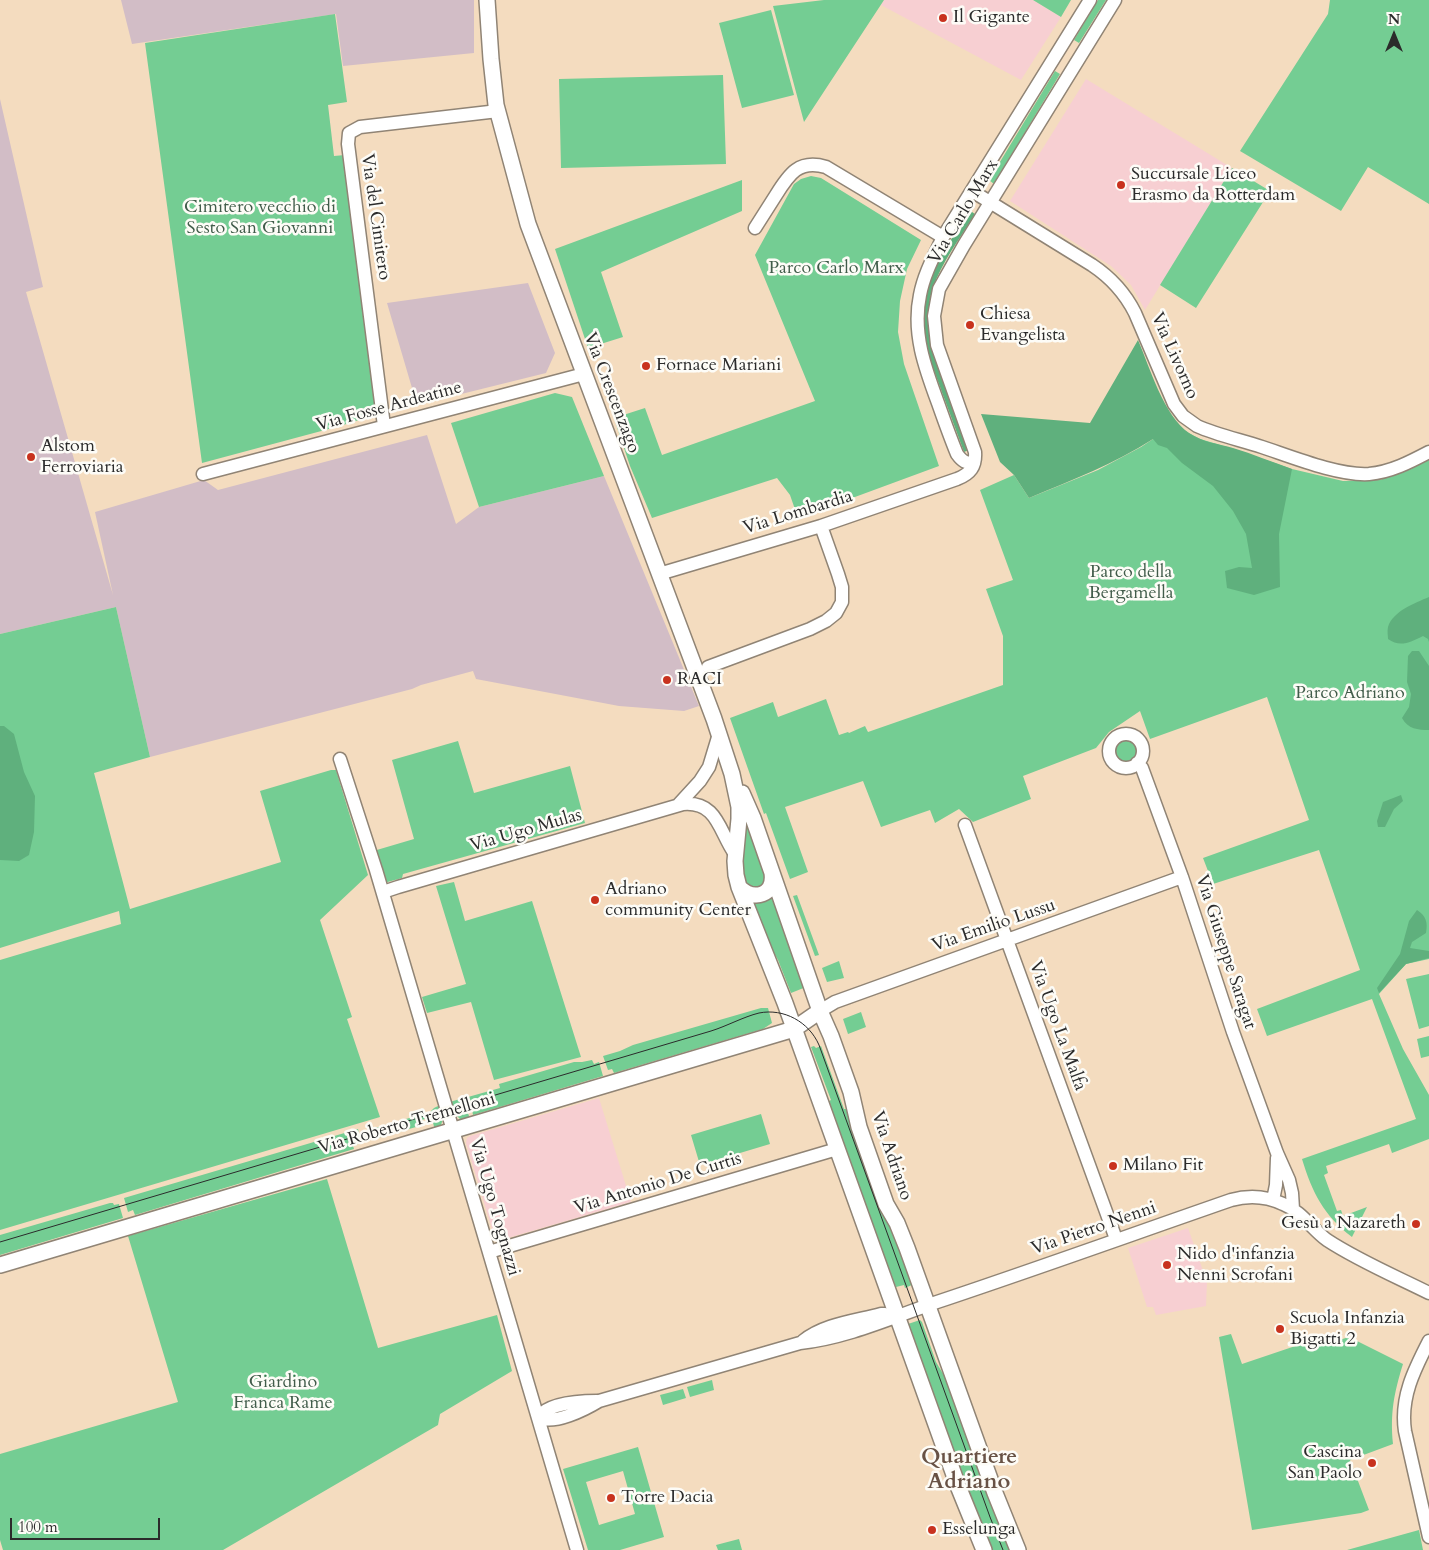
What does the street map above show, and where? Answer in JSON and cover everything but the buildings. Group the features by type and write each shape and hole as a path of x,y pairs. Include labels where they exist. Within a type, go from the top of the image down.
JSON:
{"street":[{"name":"Via Crescenzago","path":"487,0 491,59 498,111 528,224 719,734"},
{"name":"Via Carlo Marx","path":"964,458 924,365 920,348 917,313 921,288 943,237 1090,0"},
{"name":"Via Carlo Marx","path":"945,482 951,477 964,458 975,456 938,350 934,316 936,300 941,285 1115,0"},
{"name":"Via del Cimitero","path":"384,426 348,144 349,133 360,127 498,111"},
{"name":"Via Carlo Marx","path":"754,228 788,176 801,167 816,165 826,167 943,237"},
{"name":"Via Livorno","path":"972,192 1099,270 1118,288 1135,313 1174,404 1183,416 1197,426 1329,468 1354,474 1368,474 1389,470 1429,452"},
{"name":"Via Fosse Ardeatine","path":"203,474 584,374"},
{"path":"945,482 962,477 964,458"},
{"name":"Via Lombardia","path":"660,574 821,526 945,482"},
{"path":"708,667 810,629 826,621 836,613 842,602 842,587 821,526"},
{"path":"678,805 700,781 709,767 719,734"},
{"name":"Via Adriano","path":"719,734 732,774 740,814 735,854 736,875 794,1029 958,1486 984,1550"},
{"name":"Via Ugo Tognazzi","path":"340,759 383,892 577,1550"},
{"name":"Via Giuseppe Saragat","path":"1137,763 1142,768 1182,877 1233,1032 1288,1180 1293,1196 1293,1208"},
{"name":"Via Adriano","path":"732,774 747,803 820,1011 849,1085 859,1127 886,1204 897,1224 994,1493 1018,1550"},
{"name":"Via Ugo Mulas","path":"383,892 678,805 698,805 713,814 735,854"},
{"name":"Via Ugo La Malfa","path":"965,825 1116,1240"},
{"path":"740,887 746,893 754,896 763,894 771,884 771,871"},
{"name":"Via Emilio Lussu","path":"820,1011 834,1002 1182,877"},
{"name":"Via Roberto Tremelloni","path":"0,1265 794,1029 820,1011"},
{"name":"Via Antonio De Curtis","path":"489,1252 837,1149"},
{"name":"Via Giuseppe Saragat","path":"1273,1200 1277,1153"},
{"name":"Via Pietro Nenni","path":"538,1418 543,1420 555,1419 584,1410 599,1401 800,1343 812,1334 824,1329 881,1314 897,1316 1235,1199 1254,1196 1273,1200"},
{"path":"1273,1200 1293,1208 1315,1230 1333,1243 1429,1293"},
{"path":"1429,1342 1408,1386 1404,1402 1404,1420 1429,1537"}],"shaded area":[{"path":"121,0 474,0 474,53 343,66 336,14 132,44"},
{"path":"884,0 1033,0 1061,17 1021,80 881,5"},
{"name":"Succursale Liceo Erasmo da Rotterdam","path":"1086,79 1232,168 1145,310 1131,285 1111,266 1010,201"},
{"path":"0,99 43,287 26,292 113,595 95,512 204,480 218,490 427,435 456,524 479,507 604,476 699,706 684,711 619,706 476,679 473,671 412,689 150,757 116,607 0,634"},
{"path":"528,283 555,353 546,373 417,405 387,303"},
{"path":"599,1098 631,1202 501,1240 497,1239 494,1236 466,1143 467,1138"},
{"name":"Nido d'infanzia Nenni Scrofani","path":"1188,1228 1207,1282 1206,1306 1156,1315 1153,1307 1147,1307 1128,1248"}],"green space":[{"path":"824,0 884,0 804,122 773,6"},
{"path":"1033,0 1071,0 1061,17"},
{"path":"1098,0 1106,0 1079,43 1074,40"},
{"path":"1330,0 1429,0 1429,204 1368,167 1341,211 1240,151 1328,14"},
{"path":"771,10 794,95 742,108 719,23"},
{"name":"Cimitero vecchio di Sesto San Giovanni","path":"335,14 347,102 328,105 334,156 345,155 378,414 202,463 145,43"},
{"path":"1055,71 1060,74 994,184 989,180"},
{"path":"723,75 726,164 561,168 559,79"},
{"path":"1232,168 1270,191 1196,308 1160,285"},
{"name":"Parco Carlo Marx","path":"811,176 821,178 921,240 907,269 900,301 898,332 904,364 939,466 798,518 790,495 777,478 652,518 630,466 614,418 645,408 662,455 815,401 755,255 794,184 801,179"},
{"path":"742,180 742,211 601,272 623,337 588,348 555,249"},
{"path":"969,210 975,214 946,260 937,279 933,288 928,314 934,352 969,450 964,452 926,349 922,325 927,286 935,266"},
{"path":"1138,340 1165,403 1180,425 1189,433 1205,441 1240,450 1292,469 1279,534 1280,587 1254,595 1227,588 1225,571 1239,567 1252,568 1246,534 1233,511 1213,486 1182,463 1167,448 1158,445 1153,439 1108,464 1029,498 1014,475 1000,462 981,414 1090,423"},
{"path":"555,393 572,397 604,476 479,507 451,423"},
{"path":"1174,425 1200,439 1292,469 1343,481 1380,480 1429,458 1429,959 1406,964 1379,994 1403,1049 1429,1095 1429,1139 1392,1153 1389,1144 1326,1166 1328,1173 1324,1175 1337,1211 1341,1210 1343,1216 1367,1207 1352,1237 1334,1221 1320,1202 1310,1182 1302,1159 1416,1119 1372,999 1267,1036 1257,1009 1360,970 1319,850 1213,884 1203,858 1309,820 1267,697 1150,739 1140,711 1109,732 1096,748 1023,776 1031,799 973,822 959,809 935,823 930,810 881,827 863,781 785,807 808,872 790,879 766,813 764,814 730,718 773,702 778,717 826,699 839,735 865,726 868,732 1003,685 1003,636 986,589 1013,580 980,490 1014,475 1029,498 1098,470 1141,447"},
{"path":"1429,597 1429,642 1423,636 1401,644 1388,639 1388,627 1395,616 1405,608"},
{"path":"116,607 150,757 94,773 130,909 281,862 260,791 336,770 368,875 320,920 352,1017 347,1019 380,1117 0,1230 0,960 121,924 119,911 0,948 0,634"},
{"path":"1412,651 1419,651 1429,666 1429,730 1421,730 1407,725 1402,718 1409,707 1411,694 1407,682 1408,656"},
{"path":"0,726 4,726 14,734 24,772 35,796 34,832 29,855 19,861 0,860"},
{"path":"1126,739 1135,742 1138,751 1135,760 1126,763 1117,760 1114,751 1117,742"},
{"path":"458,741 474,793 570,766 585,823 403,874 402,878 384,883 370,852 414,839 392,760"},
{"path":"1401,795 1403,801 1394,809 1385,827 1378,827 1377,821 1383,802"},
{"path":"746,815 767,878 760,888 746,886 740,869"},
{"path":"454,882 465,921 532,901 581,1057 494,1080 471,1002 427,1013 422,997 466,984 436,886"},
{"path":"774,894 806,987 791,993 751,901"},
{"path":"797,895 819,955 815,956 793,896"},
{"path":"1417,910 1426,920 1426,933 1412,942 1410,948 1429,951 1429,958 1406,964 1379,993 1377,988 1400,954 1409,921"},
{"path":"839,961 844,978 827,982 822,968"},
{"path":"1429,974 1429,1026 1419,1029 1406,979"},
{"path":"761,1008 768,1008 772,1023 763,1029 614,1073 612,1069 608,1070 603,1056 633,1045"},
{"path":"861,1012 866,1027 848,1034 843,1019"},
{"path":"1429,1036 1429,1056 1421,1058 1417,1039"},
{"path":"814,1046 816,1048 821,1046 844,1109 847,1109 914,1284 905,1288 904,1285 896,1287 826,1103 831,1100 811,1047"},
{"path":"592,1060 594,1064 599,1062 603,1076 473,1115 471,1105 474,1104 473,1100 469,1101 468,1097 500,1088 499,1084 574,1062"},
{"path":"463,1098 470,1119 460,1119 453,1112 450,1102"},
{"path":"440,1105 442,1123 435,1130 430,1112"},
{"path":"423,1114 425,1119 422,1120 423,1125 367,1141 365,1131"},
{"path":"761,1114 770,1144 700,1165 691,1135"},
{"path":"358,1129 361,1143 353,1146 354,1149 135,1215 133,1210 128,1212 124,1198"},
{"name":"Giardino Franca Rame","path":"327,1179 378,1348 497,1315 512,1371 440,1414 438,1425 223,1550 3,1550 0,1540 0,1454 178,1402 128,1236"},
{"path":"110,1203 114,1205 119,1204 123,1218 0,1255 0,1235"},
{"path":"920,1320 936,1362 948,1382 999,1524 1011,1550 989,1550 980,1532 908,1324"},
{"path":"1231,1334 1242,1364 1325,1336 1336,1341 1349,1337 1403,1364 1394,1403 1392,1422 1393,1444 1350,1460 1369,1510 1361,1513 1252,1530 1219,1337"},
{"path":"712,1380 714,1390 690,1397 687,1387"},
{"path":"683,1389 686,1398 663,1405 660,1395"},
{"path":"638,1447 664,1537 620,1550 588,1550 563,1469","holes":["623,1471 635,1514 599,1525 586,1482"]},
{"path":"1419,1530 1423,1550 1347,1550"},
{"path":"739,1539 742,1550 718,1550 716,1545"}],"tram line":[{"path":"0,1242 711,1031 759,1013 768,1012 786,1015 802,1023 815,1037 819,1045 1003,1550"}],"place":[{"name":"Il Gigante","path":"943,18"},
{"name":"Succursale Liceo Erasmo da Rotterdam","path":"1121,185"},
{"name":"Chiesa Evangelista","path":"970,325"},
{"name":"Fornace Mariani","path":"646,366"},
{"name":"Alstom Ferroviaria","path":"31,457"},
{"name":"RACI","path":"667,680"},
{"name":"Adriano community Center","path":"595,900"},
{"name":"Milano Fit","path":"1113,1166"},
{"name":"Gesù a Nazareth","path":"1416,1224"},
{"name":"Nido d'infanzia Nenni Scrofani","path":"1167,1265"},
{"name":"Scuola Infanzia Bigatti 2","path":"1280,1329"},
{"name":"Cascina San Paolo","path":"1372,1463"},
{"name":"Torre Dacia","path":"611,1498"},
{"name":"Esselunga","path":"932,1530"}],"district":[{"name":"Quartiere Adriano","path":"969,1470"}],"park label":[{"name":"Parco della Bergamella","path":"1131,583"},
{"name":"Parco Adriano","path":"1350,694"}]}
